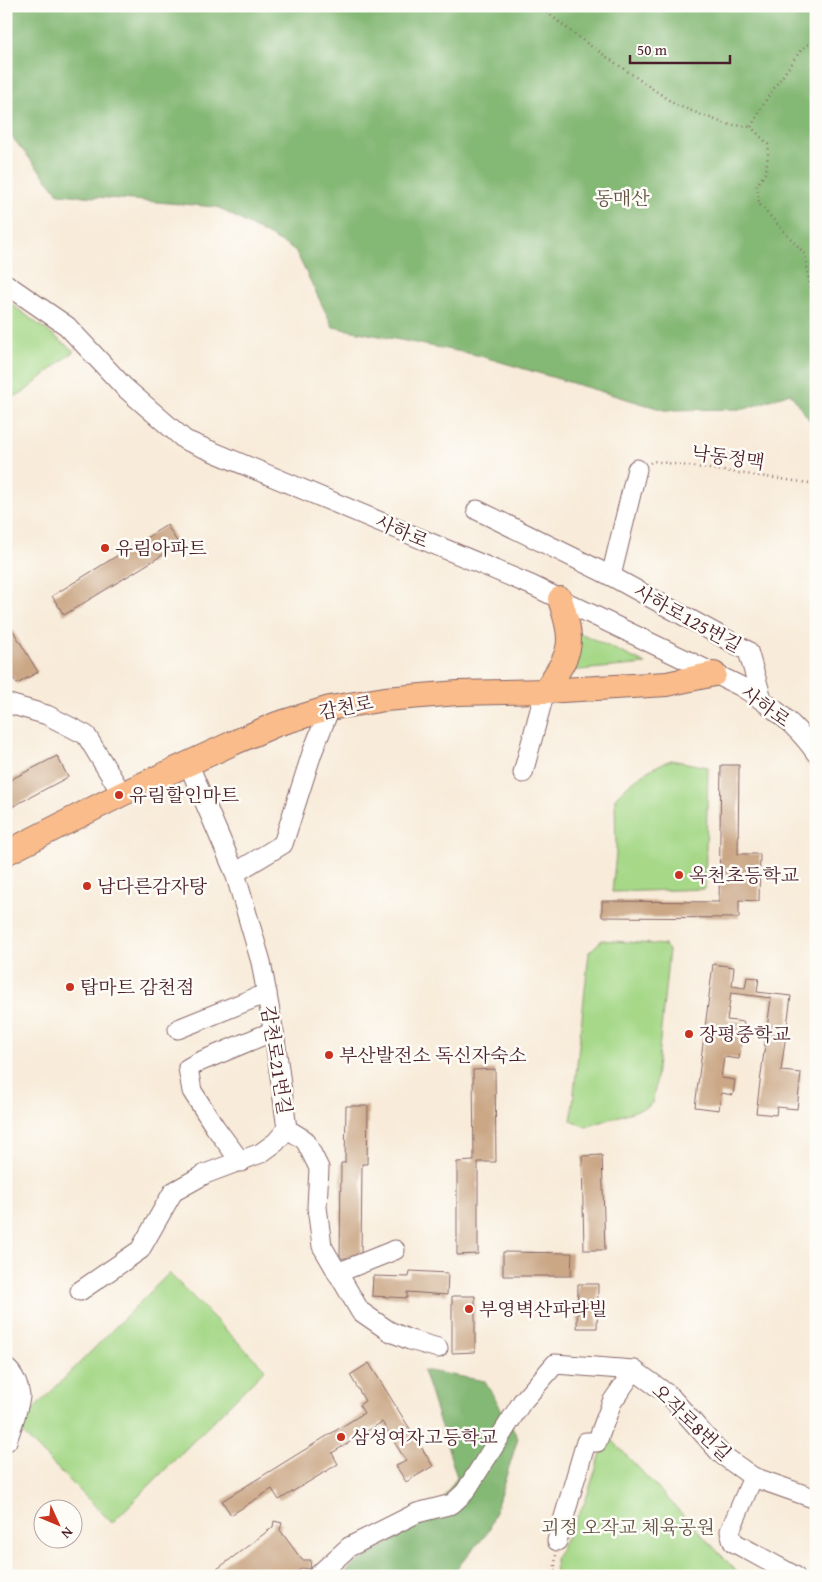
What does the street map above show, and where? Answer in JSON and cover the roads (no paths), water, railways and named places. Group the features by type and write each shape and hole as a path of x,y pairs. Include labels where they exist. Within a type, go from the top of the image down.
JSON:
{"main road":[{"path":"545,691 566,659 569,648 570,637 560,599"},
{"name":"감천로","path":"6,853 188,763 277,724 330,708 385,699 458,693 545,691 667,684 714,674"}],"street":[{"name":"사하로","path":"6,284 67,326 124,387 185,440 531,585 740,686 762,699 794,726 816,753"},
{"path":"611,576 637,469"},
{"name":"사하로125번길","path":"477,510 611,576 748,651 762,699"},
{"path":"524,773 545,691"},
{"path":"6,704 47,715 86,735 122,794"},
{"path":"235,873 283,844 312,753 330,708"},
{"name":"감천로21번길","path":"80,1291 140,1250 173,1192 205,1174 261,1153 276,1142 287,1129 274,1032 261,962 235,873 188,763"},
{"path":"178,1029 267,993"},
{"path":"240,1162 192,1091 188,1068 274,1032"},
{"path":"287,1129 305,1140 319,1168 317,1207 322,1246 360,1311 389,1331 410,1340 438,1348"},
{"path":"337,1273 395,1250"},
{"name":"오작로8번길","path":"317,1576 349,1547 417,1513 452,1504 465,1492 522,1402 555,1364 634,1370 670,1396 721,1454 753,1477 816,1499"},
{"path":"6,1368 11,1372 17,1383 20,1397 8,1441"},
{"path":"557,1541 586,1442 597,1442 612,1402 634,1370"},
{"path":"753,1477 730,1531 733,1542 795,1576"}],"place":[{"name":"유림아파트","path":"105,548"},
{"name":"유림할인마트","path":"119,795"},
{"name":"옥천초등학교","path":"679,875"},
{"name":"남다른감자탕","path":"87,886"},
{"name":"탑마트 감천점","path":"70,987"},
{"name":"장평중학교","path":"689,1034"},
{"name":"부산발전소 독신자숙소","path":"329,1055"},
{"name":"부영벽산파라빌","path":"469,1309"},
{"name":"삼성여자고등학교","path":"341,1437"}],"park label":[{"name":"동매산","path":"622,198"},
{"name":"괴정 오작교 체육공원","path":"628,1527"}]}
